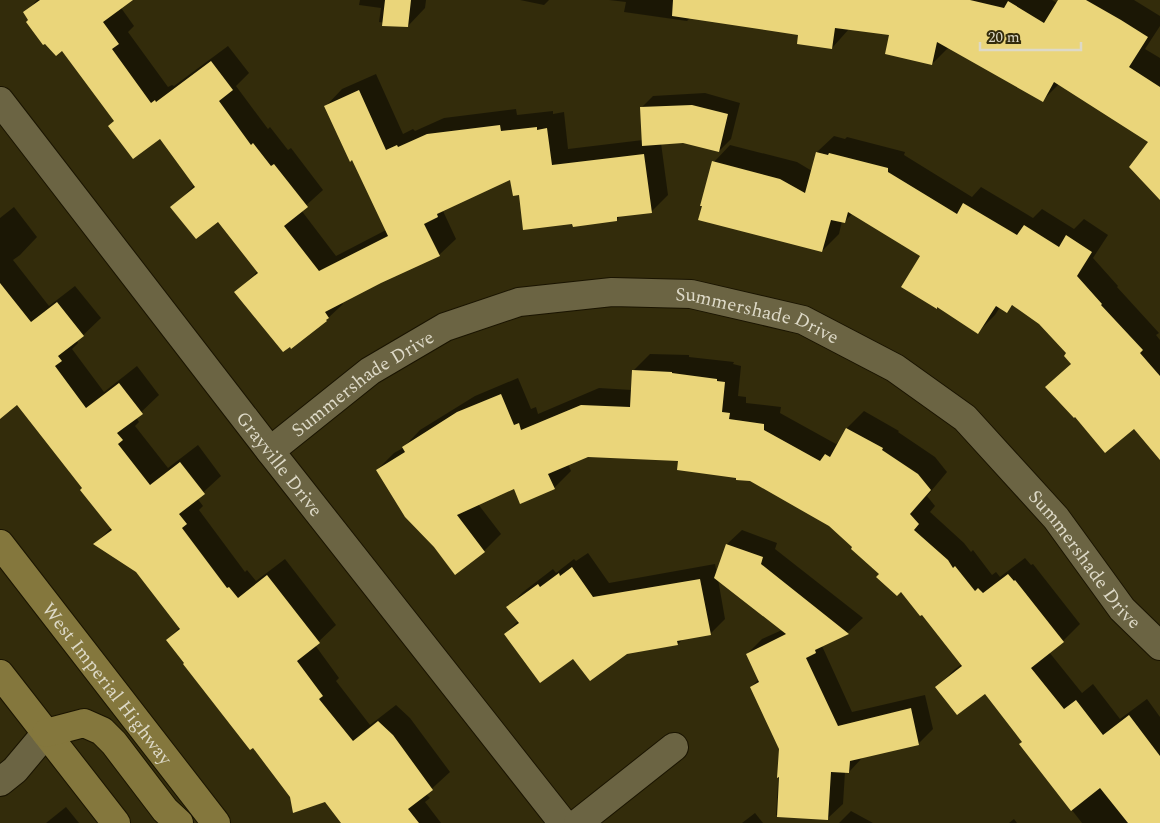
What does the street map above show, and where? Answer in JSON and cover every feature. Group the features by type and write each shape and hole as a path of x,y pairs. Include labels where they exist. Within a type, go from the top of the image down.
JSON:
{"main road":[{"name":"West Imperial Highway","path":"0,544 216,823"},
{"path":"0,674 116,823"},
{"path":"46,732 84,723 102,732 114,743 165,810 179,823"}],"street":[{"name":"Grayville Drive","path":"0,101 270,451 563,823"},
{"name":"Summershade Drive","path":"270,451 370,371 445,327 519,302 612,292 691,294 803,320 895,368 965,418 1056,518 1122,608 1160,646"},
{"path":"8,776 46,732"},
{"path":"578,823 674,747"}],"building":[{"path":"40,0 133,0 103,22 119,44 112,49 151,103 155,100 156,102 211,61 233,90 219,101 251,145 253,143 271,166 274,164 308,207 284,226 319,271 388,236 324,106 359,90 386,150 397,145 398,147 427,134 500,125 501,131 537,127 537,130 547,128 552,165 644,154 652,213 617,217 617,221 573,227 572,224 523,230 519,195 513,196 510,180 437,214 438,217 424,224 440,256 381,283 325,312 329,318 327,321 291,349 290,347 283,352 234,292 258,273 218,222 196,239 170,207 195,187 160,139 133,159 108,126 114,121 62,51 56,56 45,44 43,45 26,22 28,20 23,12"},
{"path":"385,0 411,0 408,27 382,26"},
{"path":"673,0 970,0 1004,8 1008,1 1044,23 1058,0 1086,0 1148,37 1129,67 1160,87 1160,200 1129,167 1148,142 1054,82 1043,102 937,42 932,65 885,54 889,35 835,28 832,49 797,44 798,35 672,16"},
{"path":"692,105 728,114 719,152 683,143 642,146 640,107"},
{"path":"816,152 828,155 829,153 888,168 888,172 957,214 963,203 1017,235 1024,225 1059,247 1066,235 1092,252 1077,276 1143,350 1140,353 1160,376 1160,460 1134,429 1105,453 1075,417 1045,387 1071,364 1064,356 1066,353 1039,324 1012,305 1007,313 996,306 978,334 937,307 937,309 901,287 920,256 848,212 845,223 831,220 822,252 698,220 712,161 780,179 805,193"},
{"path":"0,283 31,322 57,302 84,336 58,356 62,361 55,366 86,408 119,383 143,414 117,433 123,440 118,444 150,485 180,462 205,494 179,514 187,524 182,528 227,588 229,587 238,598 267,575 320,643 297,661 323,696 319,699 353,741 378,721 393,735 433,790 408,809 419,823 341,823 325,802 293,813 290,797 253,748 250,750 166,640 180,629 136,572 93,544 112,530 80,490 82,488 17,405 0,419"},
{"path":"632,370 672,372 725,382 722,412 730,413 729,419 764,424 764,430 820,461 825,454 830,457 846,428 883,448 882,450 918,474 931,490 910,514 919,524 914,530 948,560 953,568 955,566 975,591 978,588 983,593 1008,574 1015,580 1064,642 1031,668 1064,709 1076,700 1103,735 1129,715 1160,756 1160,823 1128,823 1100,788 1071,811 1019,744 1022,742 985,694 957,715 935,687 962,666 922,615 920,616 901,592 897,596 876,577 879,574 829,526 750,481 677,470 678,461 588,457 548,474 555,489 520,504 514,489 457,515 485,552 455,575 434,547 405,517 376,470 405,452 402,447 457,412 501,394 514,425 519,423 521,430 581,405 630,407"},
{"path":"726,544 763,557 761,564 849,634 815,650 816,653 806,658 838,726 911,708 919,745 850,761 849,773 831,772 828,820 777,817 779,749 750,687 759,682 746,654 786,634 714,578"},
{"path":"572,567 593,597 700,579 711,635 677,641 678,645 627,654 590,681 573,659 540,683 504,634 519,623 506,607 538,584 540,587 559,573 560,576"}]}
